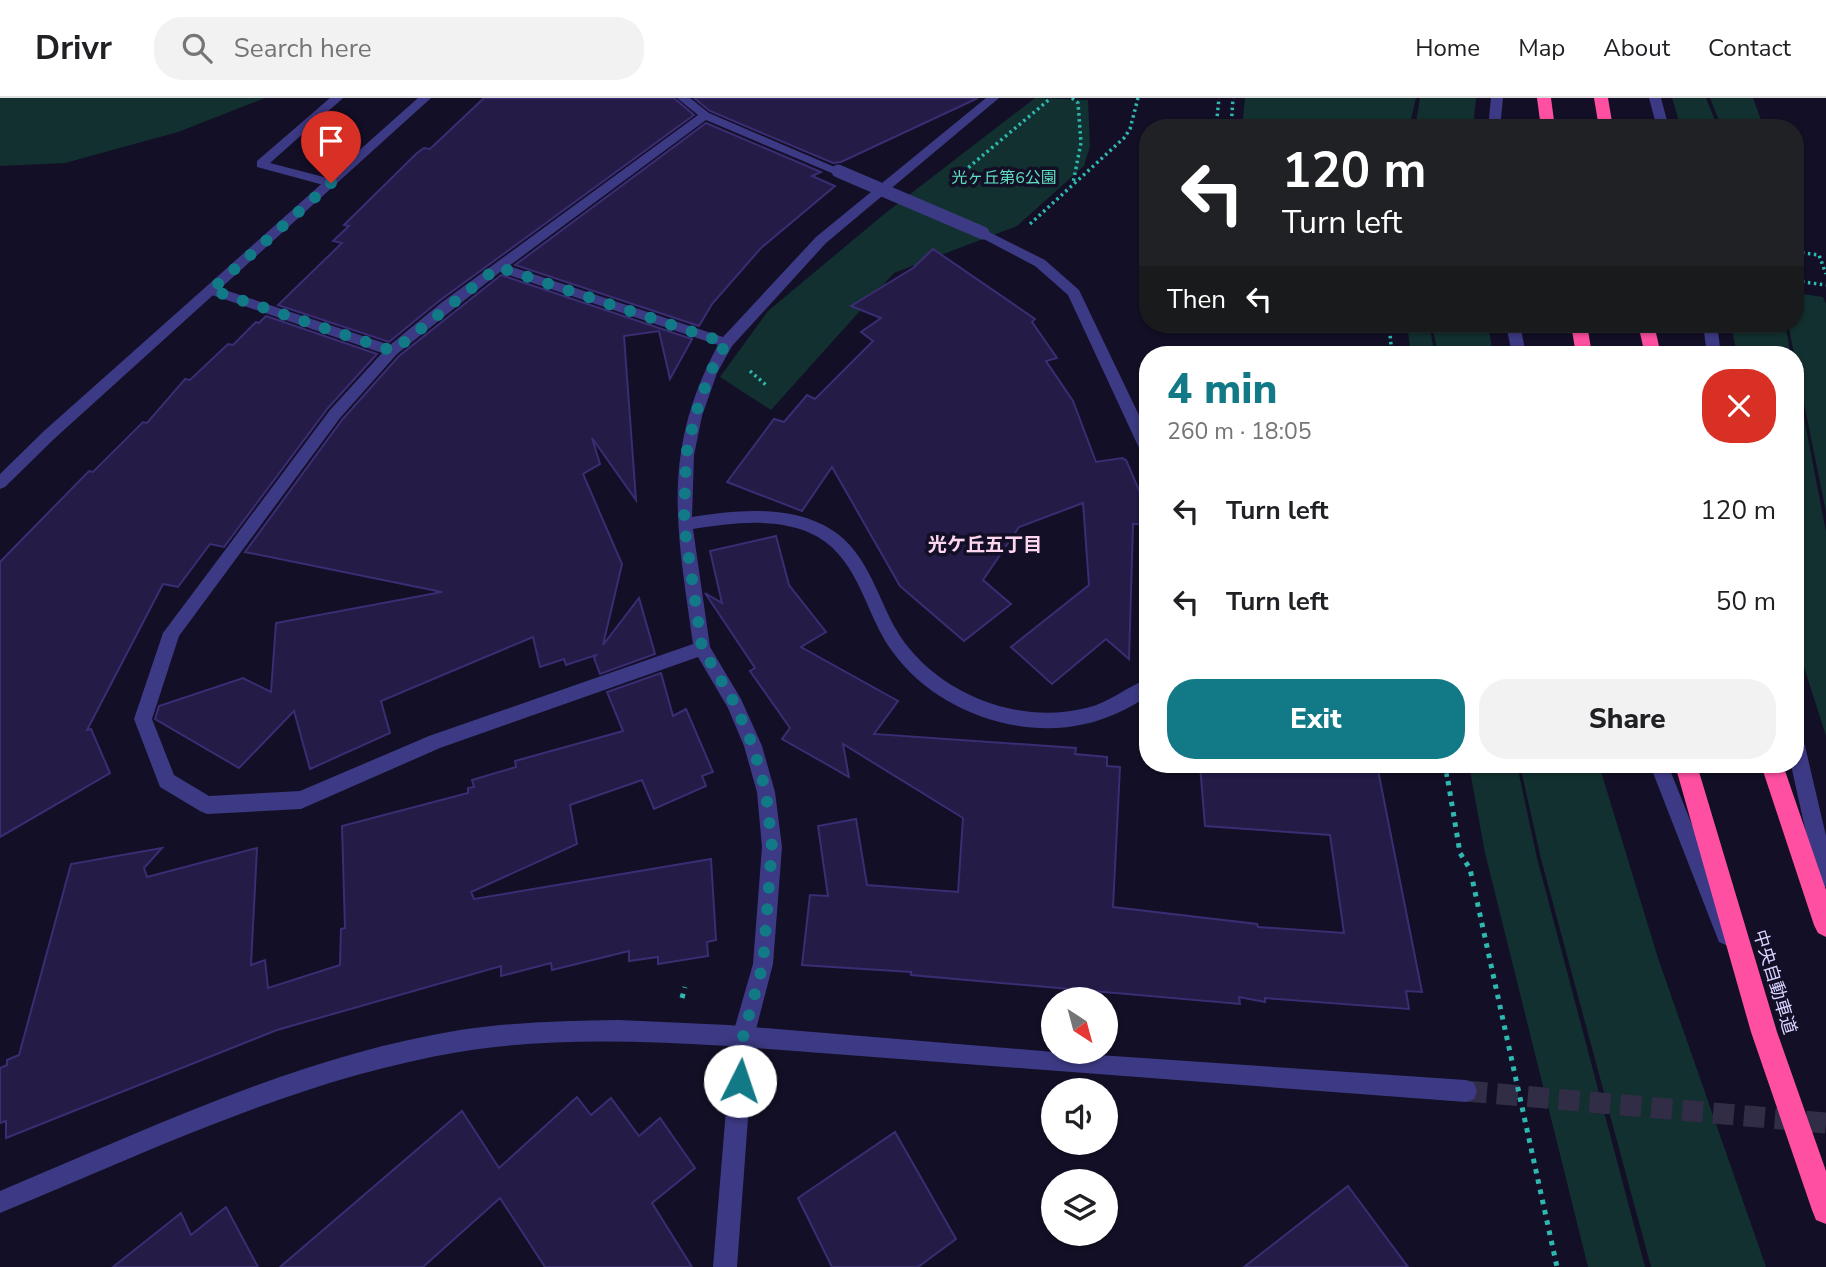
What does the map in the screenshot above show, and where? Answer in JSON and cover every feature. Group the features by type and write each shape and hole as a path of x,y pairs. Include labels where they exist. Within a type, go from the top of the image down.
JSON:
{"highway":[{"path":"1544,98 1547,119"},
{"path":"1601,98 1604,119"},
{"name":"中央自動車道","path":"1688,773 1764,1032 1826,1210"},
{"path":"1775,773 1826,925"}],"street":[{"path":"331,183 261,164 338,98"},
{"path":"0,483 425,98"},
{"path":"683,98 705,115 1008,244 1040,263 1074,293 1139,431"},
{"path":"725,1267 743,1037 763,964 772,847 766,792 753,746 735,704 702,648 684,524 684,485 689,442 710,373 726,343 821,240 992,98"},
{"path":"1495,119 1497,98"},
{"path":"1655,98 1661,119"},
{"path":"702,648 435,741 301,800 208,805 167,781 143,719 171,633 335,414 393,351 498,267 705,115"},
{"path":"498,267 726,343"},
{"path":"211,290 393,351"},
{"path":"684,524 727,518 787,518 826,534 857,563 898,646 931,683 969,705 1012,717 1061,721 1106,712 1139,692"},
{"path":"1661,773 1764,1032"},
{"path":"1802,773 1826,878"},
{"path":"0,1202 279,1088 376,1059 460,1041 556,1030 743,1037 1466,1091"}],"path":[{"path":"948,185 1051,98"},
{"path":"1072,98 1078,103 1082,143 1073,184"},
{"path":"1008,244 1124,138 1130,129 1138,98"},
{"path":"1217,119 1219,98"},
{"path":"1232,119 1233,98"},
{"path":"1804,253 1819,255 1826,274"},
{"path":"1804,282 1826,285"},
{"path":"748,370 766,385"},
{"path":"1446,773 1460,853 1470,869 1557,1267"}],"green space":[{"path":"0,98 265,98 178,132 65,163 0,166"},
{"name":"光ヶ丘第6公園","path":"1035,98 1088,100 1090,146 1084,166 1017,226 894,273 771,410 720,377 768,311 883,215"},
{"path":"1245,98 1416,98 1411,119 1243,119"},
{"path":"1420,98 1476,98 1474,119 1416,119"},
{"path":"1672,98 1706,98 1714,119 1678,119"},
{"path":"1710,98 1753,98 1761,119 1718,119"},
{"path":"1804,294 1823,297 1826,304 1826,512 1804,403 1804,346 1792,346 1790,333 1804,333"},
{"path":"1408,333 1431,333 1433,346 1410,346"},
{"path":"1434,333 1489,333 1492,346 1436,346"},
{"path":"1733,333 1787,333 1789,346 1735,346"},
{"path":"1804,418 1826,532 1826,736 1804,667"},
{"path":"1470,773 1519,773 1537,858 1645,1267 1588,1267 1485,853"},
{"path":"1522,773 1601,773 1658,958 1766,1267 1651,1267 1541,859"}],"building":[{"path":"484,98 674,98 694,115 439,301 389,342 278,305 342,243 333,241 349,226 344,225 417,153 424,148 430,149"},
{"path":"694,98 978,98 841,162 833,163 710,111"},
{"path":"706,123 821,172 812,176 835,186 761,248 712,304 699,326 515,265"},
{"path":"933,249 1035,319 1032,322 1057,358 1046,361 1073,401 1096,462 1122,458 1126,460 1139,490 1139,524 1133,524 1129,659 1106,639 1052,684 1011,647 1089,585 1083,503 1019,527 983,580 1011,604 964,641 900,586 832,467 802,511 727,482 774,419 784,422 807,395 815,399 873,341 861,332 881,318 851,306 913,268"},
{"path":"501,275 692,339 670,379 659,331 624,336 636,500 592,438 600,464 583,474 622,564 603,645 639,598 655,654 600,674 594,658 596,655 566,665 564,659 540,667 533,637 381,701 390,733 310,769 294,711 239,768 155,719 159,706 243,678 271,692 276,623 442,592 245,552 342,420 399,356"},
{"path":"266,316 377,354 328,408 224,547 210,544 178,587 163,584 87,730 91,729 110,773 0,837 0,562 89,471 93,472 143,422 147,423 185,379 190,380 228,344 233,345"},
{"path":"776,536 789,585 826,632 801,647 898,701 874,734 1076,748 1075,754 1107,757 1107,766 1120,767 1113,907 1257,924 1258,927 1344,933 1330,835 1205,826 1201,773 1379,773 1422,992 1406,991 1409,1009 1265,998 1265,1002 1239,997 1240,1004 1118,993 1118,987 1047,987 911,975 911,972 802,965 810,895 828,896 818,826 856,819 867,885 958,892 963,818 843,744 849,777 782,739 790,728 750,671 755,668 705,593 722,603 710,551"},
{"path":"661,673 673,716 686,709 713,772 702,776 706,786 654,809 642,780 570,805 577,844 471,892 474,899 711,859 716,940 707,942 708,956 658,964 658,957 629,961 629,951 552,970 551,963 501,976 501,966 277,1030 6,1138 6,1121 0,1123 0,1068 7,1065 7,1060 19,1055 71,864 162,848 144,868 147,877 257,848 251,965 265,960 268,988 340,965 341,929 345,928 342,826 468,793 468,788 474,787 472,780 516,767 515,761 623,731 607,692"},
{"path":"577,1097 591,1115 611,1098 639,1136 660,1118 695,1168 652,1203 692,1267 545,1267 500,1198 423,1267 280,1267 462,1111 499,1168"},
{"path":"895,1132 956,1239 918,1267 832,1267 798,1198"},
{"path":"1348,1186 1408,1267 1244,1267"},
{"path":"226,1207 258,1267 113,1267 181,1213 191,1235"}],"tunnel":[{"path":"1466,1091 1826,1123"}],"district":[{"name":"光ケ丘五丁目","path":"985,545"}],"route":[{"path":"331,183 211,290 393,351 498,267 726,343 710,373 695,416 686,455 684,524 702,648 735,704 753,746 766,792 772,847 763,964 743,1037 740,1081"}]}
